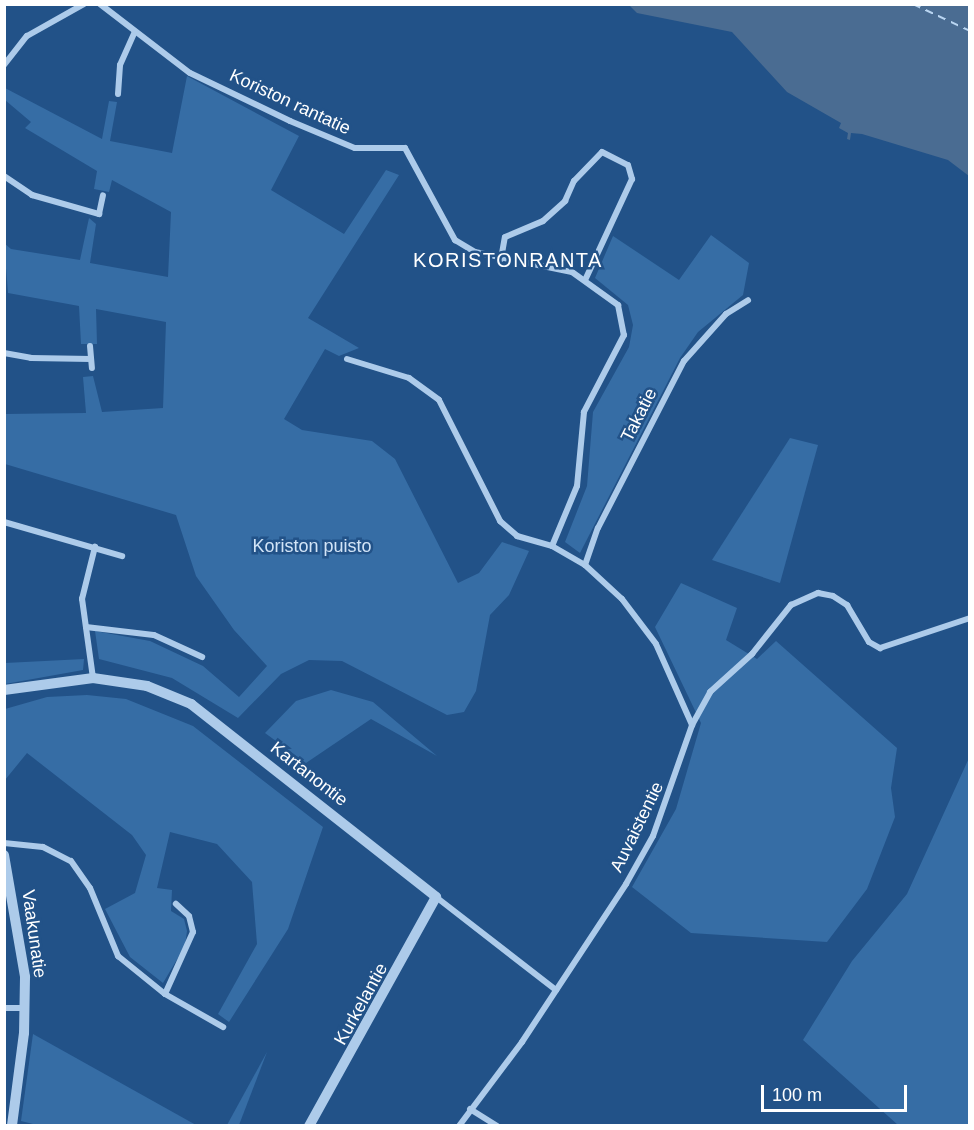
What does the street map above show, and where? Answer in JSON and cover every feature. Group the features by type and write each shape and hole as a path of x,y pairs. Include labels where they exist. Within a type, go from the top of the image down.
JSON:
{"street":[{"path":"4,65 15,45 84,4"},
{"name":"Koriston rantatie","path":"100,4 190,73 306,128 355,148 405,148 447,232 475,252 501,259 560,268 586,278 618,305 624,335 584,412 577,486 552,546"},
{"path":"118,94 120,65 135,32"},
{"path":"501,259 505,237 543,221 565,201 574,181 602,152 628,165 632,180 586,278"},
{"path":"4,176 32,195 99,214 103,195"},
{"name":"Takatie","path":"585,565 598,528 684,361 726,315 748,300"},
{"path":"90,346 92,368"},
{"path":"4,353 31,358 91,359"},
{"path":"347,359 394,371 431,393 449,418 500,520 517,536 552,546 585,565 646,626 692,725"},
{"path":"4,522 95,546 122,556"},
{"path":"93,678 83,587 95,546"},
{"name":"Auvaistentie","path":"459,1125 556,990 653,836 692,725 723,677 752,654 777,619 804,597 818,593 848,605 869,642 880,648 969,618"},
{"path":"86,627 154,635 202,657"},
{"name":"Kartanontie","path":"4,690 93,678 147,686 191,704 556,990"},
{"path":"4,843 43,847 71,861 90,888 118,956 165,994 223,1027"},
{"name":"Vaakunatie","path":"4,855 21,936 25,1008 12,1125"},
{"name":"Kurkelantie","path":"309,1125 436,897"},
{"path":"165,994 193,932 189,916 177,904"},
{"path":"4,1008 25,1008"},
{"path":"470,1109 497,1125"}],"green space":[{"name":"Koriston puisto","path":"187,76 299,136 271,190 344,234 386,170 399,175 308,318 359,348 339,356 325,349 284,419 302,430 372,441 395,459 458,583 479,573 502,542 529,551 509,595 490,615 476,691 464,712 447,715 342,661 309,660 281,674 238,718 172,678 99,659 95,631 150,641 203,666 239,697 267,666 234,630 196,576 176,515 5,464 5,414 86,413 83,377 93,376 102,412 163,408 166,322 96,309 97,344 81,344 79,306 8,293 4,243 11,249 80,260 89,218 96,224 90,263 168,277 171,212 112,180 109,192 94,189 97,171 25,128 31,122 5,100 5,88 102,139 109,101 117,102 110,141 172,153"},
{"path":"711,235 749,263 743,295 698,332 680,358 580,553 565,542 587,486 593,412 629,347 633,325 628,305 595,278 613,236 679,280"},
{"path":"790,438 818,445 780,583 712,560"},
{"path":"681,583 737,608 726,640 757,659 776,641 897,748 891,788 895,817 867,889 827,942 691,933 632,887 676,809 701,723 655,627"},
{"path":"84,659 83,670 5,684 5,663"},
{"path":"331,690 373,702 437,756 371,719 306,763 265,733 296,701"},
{"path":"87,695 126,699 193,726 323,827 288,929 229,1022 218,1014 257,944 252,882 217,844 170,832 157,888 172,890 171,911 184,919 187,931 185,946 163,983 130,957 105,909 135,893 146,855 132,835 27,753 5,780 5,709 47,697"},
{"path":"969,758 969,1125 898,1125 803,1040 852,961 907,894"},
{"path":"33,1034 196,1125 41,1126 21,1121"},
{"path":"267,1052 239,1125 227,1125"}],"shaded area":[{"path":"629,5 969,5 969,176 948,160 862,134 851,133 850,140 847,139 848,133 839,128 841,123 787,92 732,32 637,13"}],"ferry route":[{"path":"913,4 970,31"}],"district":[{"name":"KORISTONRANTA","path":"508,260"}]}
